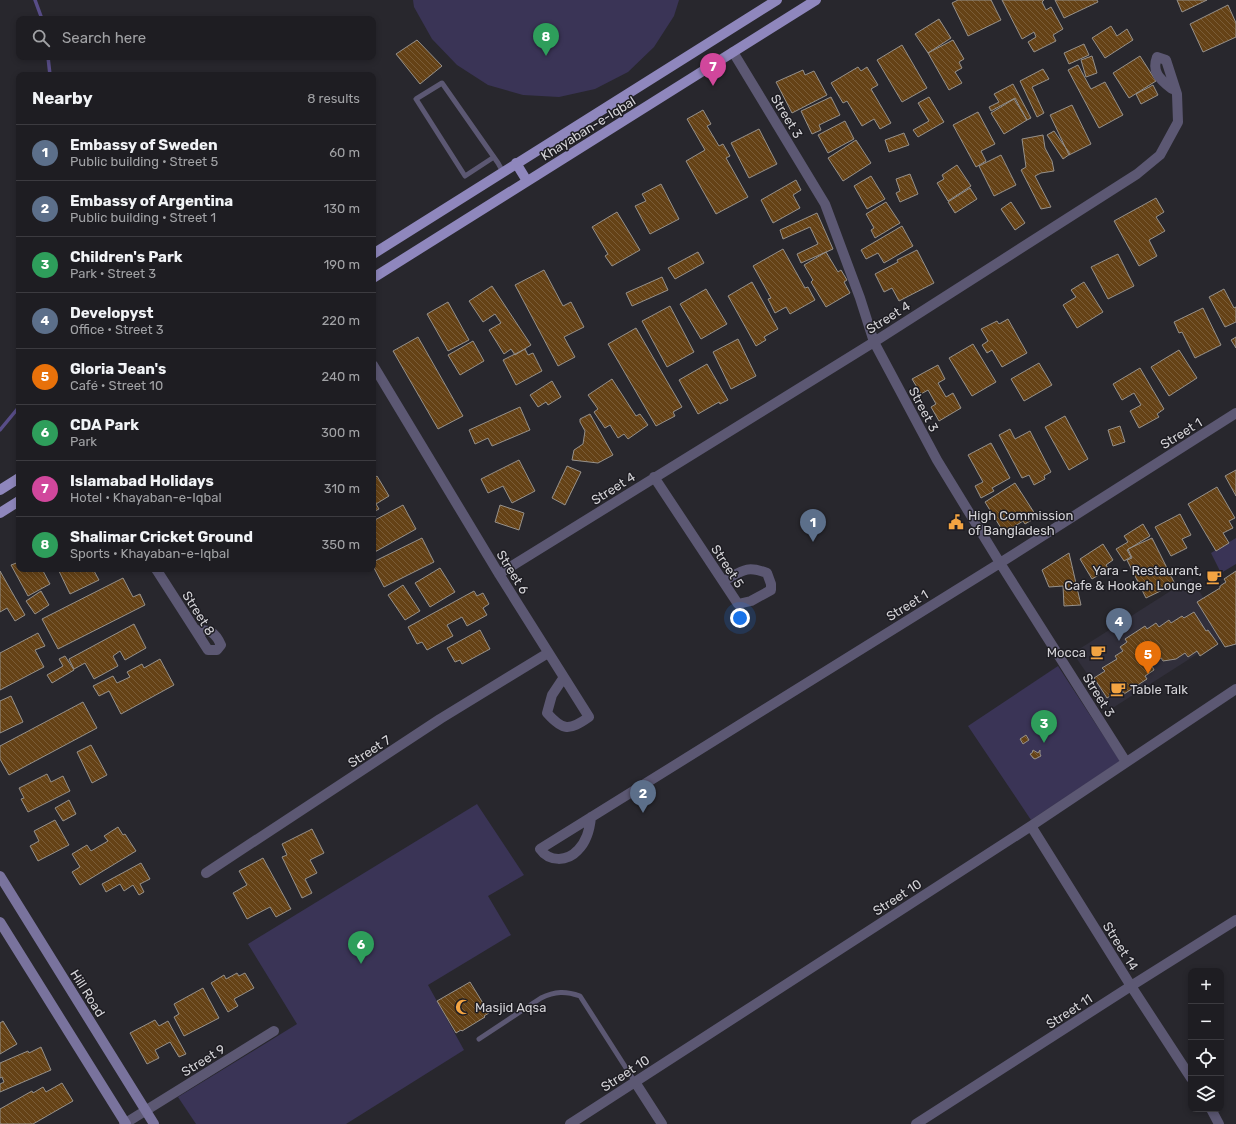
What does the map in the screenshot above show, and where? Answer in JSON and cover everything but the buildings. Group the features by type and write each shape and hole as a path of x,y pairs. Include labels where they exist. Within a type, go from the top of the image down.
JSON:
{"main road":[{"name":"Khayaban-e-Iqbal","path":"376,252 777,0"},
{"name":"Khayaban-e-Iqbal","path":"376,276 816,0"},
{"path":"516,163 527,181"},
{"path":"0,490 16,480"},
{"path":"0,513 16,503"}],"street":[{"name":"Street 3","path":"733,52 825,204 860,298 874,342 937,460 1000,563 1126,762"},
{"name":"Street 4","path":"499,574 874,342 1137,174 1160,155 1178,122 1176,94 1166,60 1157,57 1154,64 1157,75 1172,88"},
{"name":"Street 6","path":"376,370 499,574 589,717 580,724 567,728 557,724 547,713 552,695 562,680"},
{"name":"Street 1","path":"591,817 585,840 578,850 568,857 554,859 544,854 540,849 591,817 1000,563 1236,413"},
{"name":"Street 5","path":"654,477 738,604 751,601 771,590 771,584 767,573 756,569 746,569 724,581"},
{"name":"Street 8","path":"158,572 208,650 217,650 221,645 217,637 208,630 197,630"},
{"name":"Street 7","path":"206,873 440,719 548,653"},
{"name":"Street 10","path":"570,1124 1031,826 1236,689"},
{"name":"Street 14","path":"1031,826 1130,986 1190,1076"},
{"name":"Hill Road","path":"0,876 154,1124"},
{"name":"Street 11","path":"916,1124 1130,986 1236,920"},
{"path":"0,922 125,1124"},
{"name":"Street 9","path":"125,1124 274,1031"},
{"path":"635,1082 662,1124"},
{"path":"1213,1112 1219,1124"}],"lane":[{"path":"494,158 465,176 416,99 442,83 494,158 503,172"},
{"path":"478,1039 550,993 570,992 580,996 635,1082"}],"shaded area":[{"path":"413,0 679,0 674,16 654,47 628,72 595,89 559,97 523,95 488,85 457,65 432,39 414,7"},
{"path":"1236,538 1236,564 1221,573 1211,553"},
{"path":"1191,578 1227,635 1111,709 1073,653"},
{"path":"1058,666 1120,761 1031,820 968,726"},
{"path":"477,804 524,875 488,896 511,935 428,985 464,1050 346,1124 196,1124 178,1097 297,1024 248,944"}],"waterway":[{"path":"35,0 41,16"},
{"path":"48,60 50,72"},
{"path":"0,430 16,411"}],"place":[{"name":"Shalimar Cricket Ground","path":"546,56"},
{"name":"Islamabad Holidays","path":"713,86"},
{"name":"High Commission of Bangladesh","path":"956,522"},
{"name":"Embassy of Sweden","path":"813,542"},
{"name":"Yara - Restaurant, Cafe & Hookah Lounge","path":"1214,577"},
{"name":"Developyst","path":"1119,641"},
{"name":"Mocca","path":"1098,652"},
{"name":"Gloria Jean's","path":"1148,674"},
{"name":"Table Talk","path":"1118,689"},
{"name":"Children's Park","path":"1044,743"},
{"name":"Embassy of Argentina","path":"643,813"},
{"name":"CDA Park","path":"361,964"},
{"name":"Masjid Aqsa","path":"463,1007"}]}
